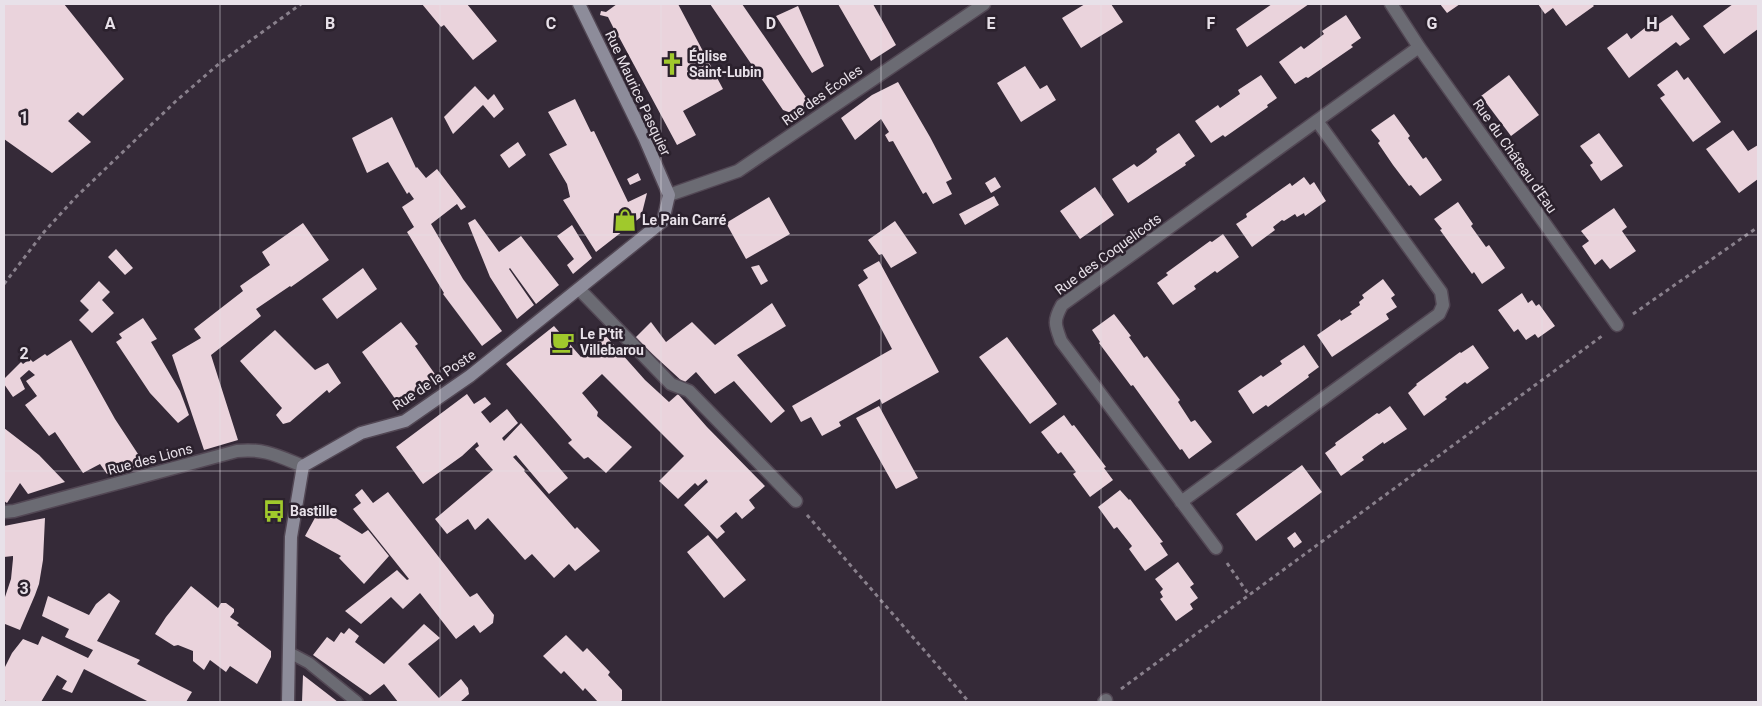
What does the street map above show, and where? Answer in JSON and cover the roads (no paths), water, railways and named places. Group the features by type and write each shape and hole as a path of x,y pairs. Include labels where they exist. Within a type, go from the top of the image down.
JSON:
{"street":[{"name":"Rue Maurice Pasquier","path":"579,4 644,137 669,195"},
{"name":"Rue des Écoles","path":"669,195 738,171 984,4"},
{"name":"Rue du Château d'Eau","path":"1391,4 1419,47 1617,325"},
{"name":"Rue des Coquelicots","path":"1216,548 1061,341 1055,327 1055,317 1062,305 1419,47"},
{"path":"1181,502 1439,314 1443,305 1441,292 1317,121"},
{"name":"Rue de la Poste","path":"303,466 361,433 405,420 470,376 663,221 669,195"},
{"path":"579,289 671,384 689,392 796,501"},
{"name":"Rue des Lions","path":"4,512 14,511 237,451 252,449 263,451 303,466"},
{"path":"288,702 291,537 303,466"}],"lane":[{"path":"290,653 310,663 357,702"}],"place":[{"name":"Église Saint-Lubin","path":"672,64"},
{"name":"Le Pain Carré","path":"625,220"},
{"name":"Le P'tit Villebarou","path":"563,342"},
{"name":"Bastille","path":"274,511"}]}
